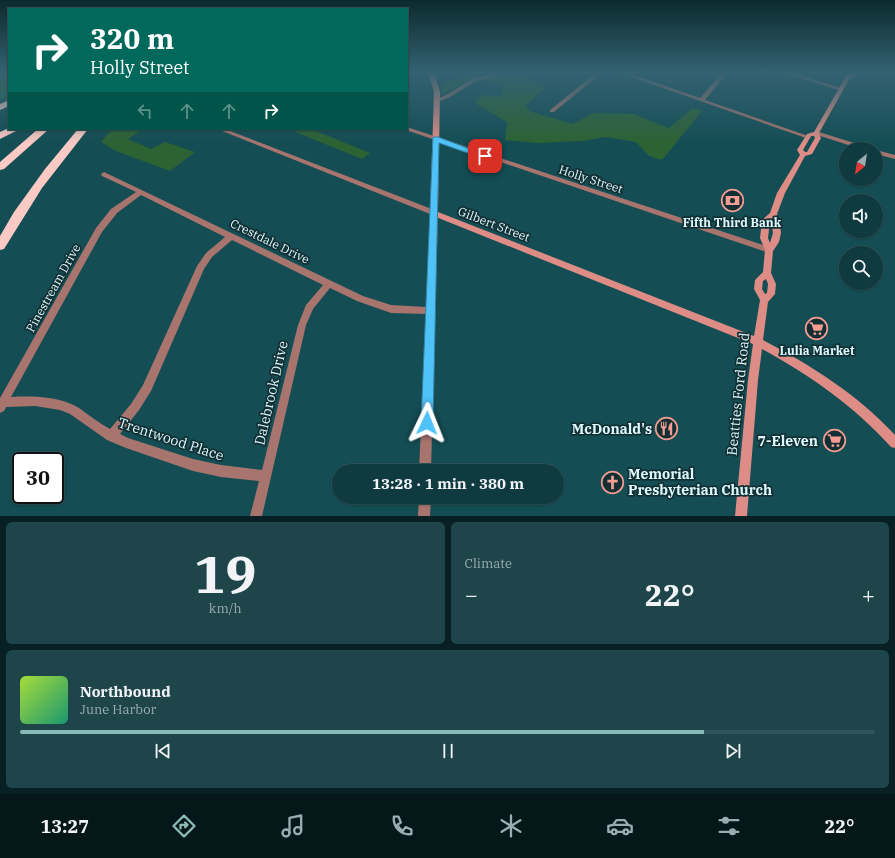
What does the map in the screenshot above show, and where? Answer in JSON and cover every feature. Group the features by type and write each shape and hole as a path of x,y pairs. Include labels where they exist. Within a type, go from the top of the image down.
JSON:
{"highway":[{"path":"0,136 13,130"},
{"path":"0,167 43,130"},
{"path":"0,246 28,198 82,130"}],"main road":[{"path":"434,213 437,96"},
{"name":"Beatties Ford Road","path":"764,300 771,294 772,284 767,273 769,250 764,238 766,220 773,214 781,193 803,155 810,153 818,138 816,133 837,96"},
{"path":"808,137 816,133"},
{"name":"Beatties Ford Road","path":"803,155 800,150 808,137"},
{"name":"Gilbert Street","path":"434,213 758,342 812,372 835,387 877,423 895,443"},
{"name":"Beatties Ford Road","path":"769,250 776,242 778,224 773,214"},
{"name":"Beatties Ford Road","path":"741,516 758,342 764,300 758,289 759,280 767,273"}],"street":[{"path":"437,100 448,96"},
{"path":"552,111 571,96"},
{"path":"690,96 808,137"},
{"path":"701,100 704,96"},
{"name":"Gilbert Street","path":"223,130 434,213"},
{"name":"Holly Street","path":"408,130 769,250"},
{"path":"816,133 845,142"},
{"path":"883,154 895,158"},
{"name":"Crestdale Drive","path":"104,174 375,305 397,309 431,311"},
{"name":"Pinestream Drive","path":"2,405 99,230 114,212 141,192"},
{"path":"426,464 434,213"},
{"path":"111,436 135,407 147,388 200,268 209,255 231,236"},
{"name":"Dalebrook Drive","path":"256,516 302,325 309,307 329,283"},
{"name":"Trentwood Place","path":"2,405 35,401 60,405 74,411 96,427 126,443 193,464 221,471 266,476"},
{"path":"424,516 425,504"}],"green space":[{"path":"0,96 7,96 0,100"},
{"path":"481,96 535,96 525,106 532,112 573,124 593,113 633,114 669,128 693,108 702,111 662,160 649,156 636,142 606,137 582,141 537,143 505,140 507,122 475,103"},
{"path":"111,130 142,130 128,139 151,149 165,142 195,152 170,171 116,151 101,142"},
{"path":"290,130 313,130 370,153 362,159"}],"place":[{"name":"Fifth Third Bank","path":"732,201"},
{"name":"Lulia Market","path":"817,329"},
{"name":"McDonald's","path":"667,429"},
{"name":"7-Eleven","path":"834,441"},
{"name":"Memorial Presbyterian Church","path":"612,482"}],"route":[{"path":"427,423 436,139 485,156"}]}
